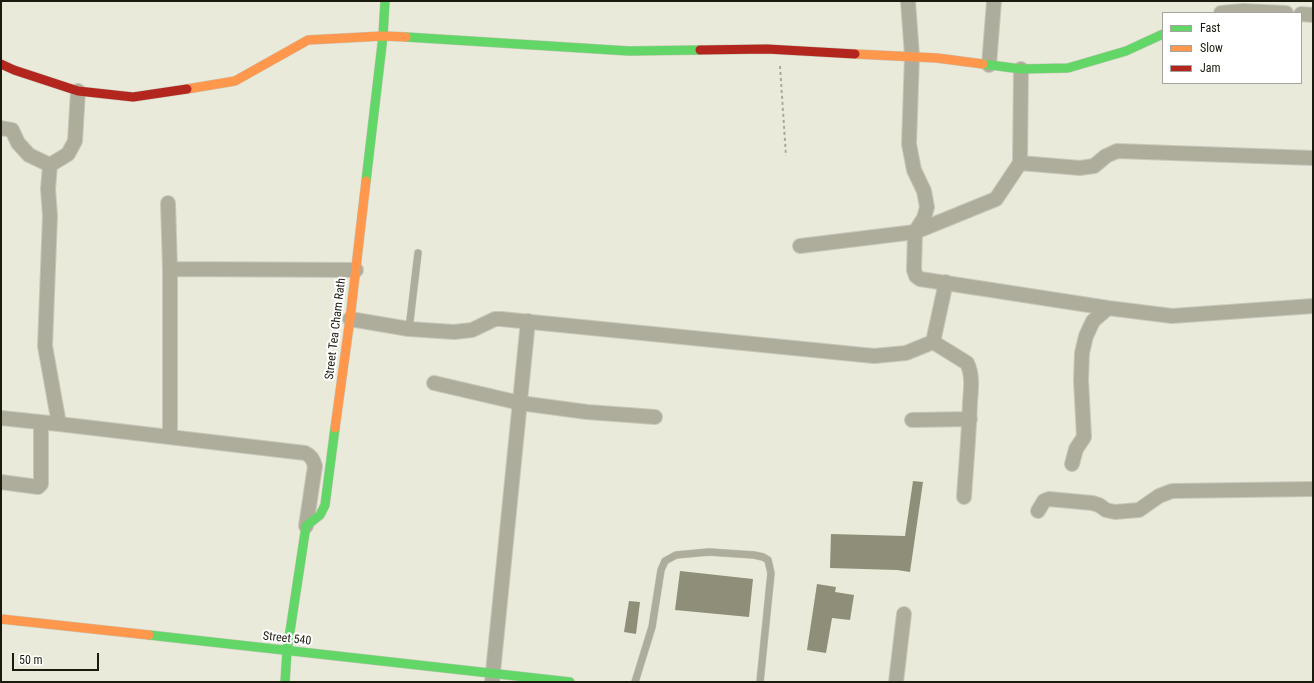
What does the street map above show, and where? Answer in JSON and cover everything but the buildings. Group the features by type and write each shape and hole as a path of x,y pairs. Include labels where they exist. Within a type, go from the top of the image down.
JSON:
{"street":[{"name":"Street Tea Cham Rath","path":"306,526 320,517 324,510 325,504 350,320 386,1"},
{"path":"908,1 912,56 909,144 914,170 924,191 927,207 924,218 915,232 914,270 916,276 920,279 1108,308 1172,316 1313,306"},
{"path":"988,65 994,1"},
{"path":"1228,12 1243,10 1272,12"},
{"path":"1302,14 1313,14"},
{"path":"1,64 14,70 78,91 133,97 235,81 308,40 383,36 629,51 780,50 912,56 1021,69 1068,68 1126,51 1162,34"},
{"path":"800,246 915,232 996,199 1020,163 1021,69"},
{"path":"50,165 68,154 75,141 78,91"},
{"path":"1,128 12,130 18,143 29,155 50,165"},
{"path":"1020,163 1080,168 1094,166 1106,156 1116,151 1313,158"},
{"path":"50,165 48,188 50,216 45,346 59,424"},
{"path":"168,204 170,269 170,437"},
{"path":"170,269 356,270"},
{"path":"933,342 946,282"},
{"path":"1072,464 1076,449 1084,437 1081,380 1082,353 1086,336 1093,321 1108,308"},
{"path":"350,320 409,329 454,332 472,330 495,319 528,321 874,356 906,353 933,342"},
{"path":"493,678 528,321"},
{"path":"933,342 967,363 970,369 970,419 964,497"},
{"path":"434,383 520,404 588,412 655,417"},
{"path":"1,418 305,452 311,456 314,460 315,466 287,651 285,682"},
{"path":"912,420 970,419"},
{"path":"1,482 38,488 41,484 41,423"},
{"path":"1038,511 1044,501 1049,499 1092,503 1099,505 1106,510 1115,512 1139,510 1159,496 1172,491 1313,489"},
{"path":"896,682 904,614"},
{"name":"Street 540","path":"1,619 287,651 493,678 570,682"}],"lane":[{"path":"409,329 418,253"},
{"path":"635,682 652,627 661,570 665,561 676,555 709,552 754,555 768,560 770,573 760,682"}],"path":[{"path":"780,50 786,156"}],"traffic: fast":[{"path":"366,181 383,36 385,1"},
{"path":"983,64 1021,69 1068,68 1126,51 1162,34"},
{"path":"406,37 629,51 700,50"},
{"path":"285,682 287,651 306,526 320,515 325,505 335,428"},
{"path":"149,635 570,682"}],"traffic: slow":[{"path":"187,89 235,81 308,40 383,36 406,37"},
{"path":"855,54 937,58 983,64"},
{"path":"335,428 350,319 366,181"},
{"path":"1,619 149,635"}],"traffic: jam":[{"path":"700,50 767,49 855,54"},
{"path":"1,64 14,70 78,91 133,97 187,89"}]}
